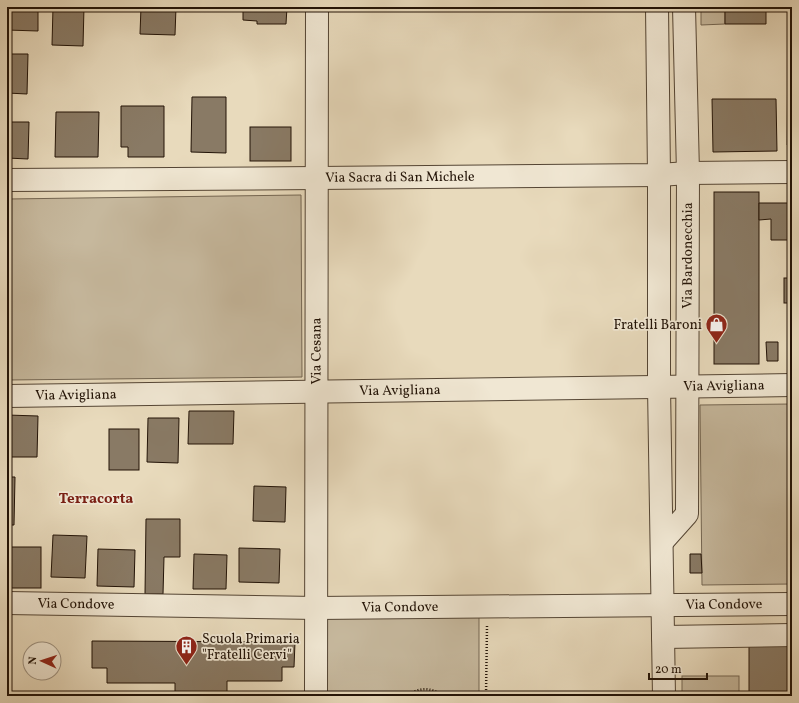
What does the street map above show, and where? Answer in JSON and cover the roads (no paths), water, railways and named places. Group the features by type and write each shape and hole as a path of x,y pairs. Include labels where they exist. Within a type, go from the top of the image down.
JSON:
{"street":[{"name":"Via Cesana","path":"316,696 317,7"},
{"name":"Via Bardonecchia","path":"657,7 660,175 659,387 664,696"},
{"name":"Via Bardonecchia","path":"662,542 686,514 688,173 684,7"},
{"name":"Via Sacra di San Michele","path":"7,180 660,175 688,173 792,172"},
{"name":"Via Avigliana","path":"7,396 792,385"},
{"name":"Via Condove","path":"7,603 316,608 792,604"},
{"path":"663,637 792,635"}],"place":[{"name":"Fratelli Baroni","path":"717,344"},
{"name":"Scuola Primaria \"Fratelli Cervi\"","path":"187,666"}],"district":[{"name":"Terracorta","path":"96,499"}]}
